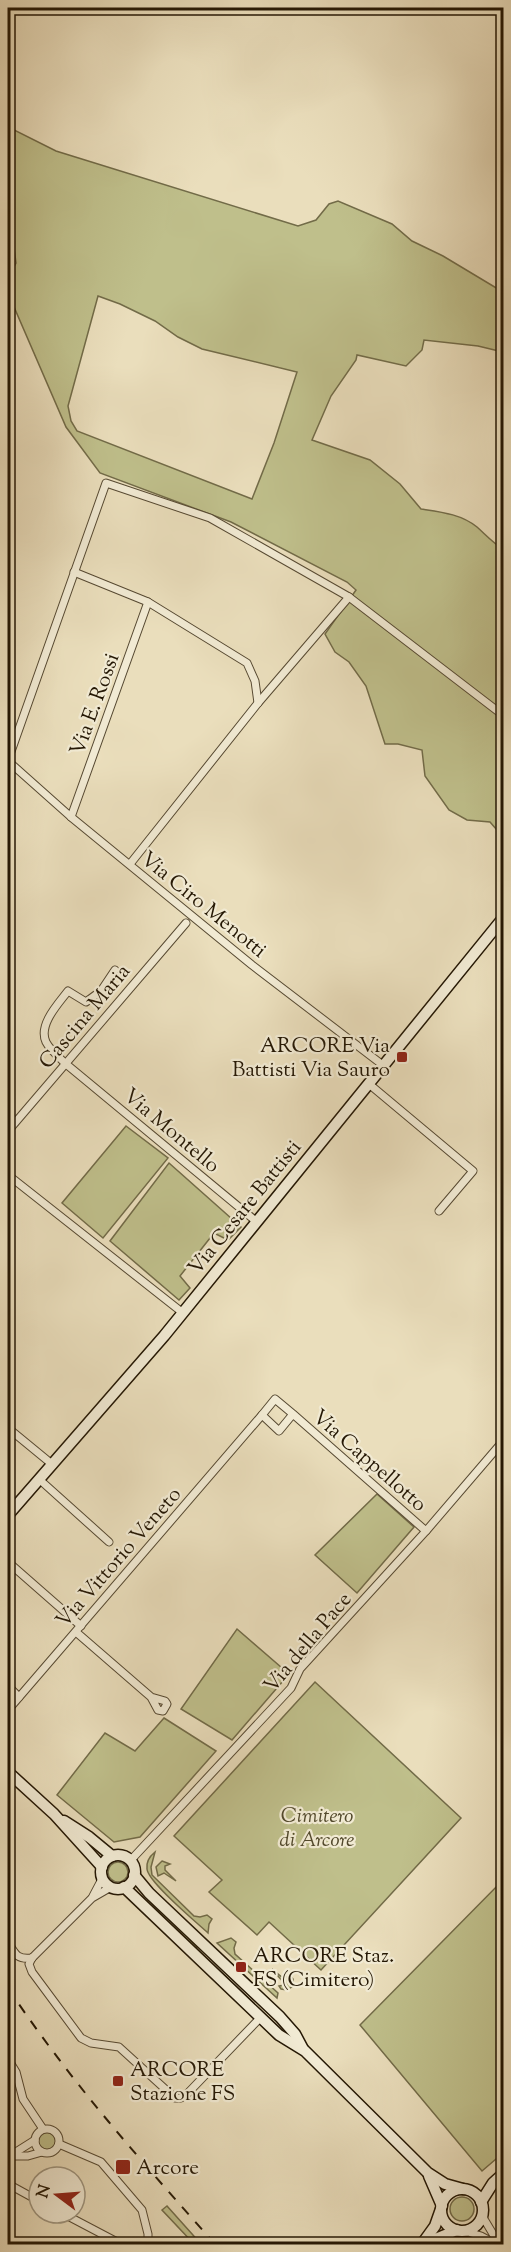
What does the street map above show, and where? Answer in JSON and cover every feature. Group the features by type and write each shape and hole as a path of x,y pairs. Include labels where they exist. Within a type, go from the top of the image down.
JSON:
{"street":[{"path":"8,761 106,483 210,518 349,597 504,716"},
{"path":"74,572 148,602 247,663 255,681 258,703"},
{"path":"129,864 258,703 349,597"},
{"name":"Via E. Rossi","path":"71,817 148,602"},
{"name":"Via Ciro Menotti","path":"8,761 71,817 252,965 384,1066"},
{"name":"Via Cesare Battisti","path":"8,1515 183,1313 504,917"},
{"name":"Cascina Maria","path":"8,1131 186,922"},
{"name":"Via Montello","path":"115,970 101,991 86,1002 68,991 48,1017 45,1030 46,1042 66,1064 257,1222"},
{"path":"369,1084 473,1172 439,1210"},
{"path":"8,1174 183,1313"},
{"name":"Via Cappellotto","path":"254,1425 275,1399 426,1531"},
{"name":"Via Cappellotto","path":"262,1415 279,1431 293,1414"},
{"name":"Via Vittorio Veneto","path":"8,1710 254,1425"},
{"path":"8,1428 53,1465"},
{"name":"Via della Pace","path":"130,1860 291,1688 300,1669 426,1531 504,1440"},
{"path":"40,1480 109,1542"},
{"path":"8,1562 151,1697"},
{"path":"8,1686 19,1697"},
{"path":"8,1772 54,1814 112,1856 122,1856 130,1860 134,1875 150,1893 280,2017 295,2034 305,2051"},
{"path":"54,1814 111,1887"},
{"path":"92,1898 106,1861 112,1856"},
{"path":"124,1887 134,1875"},
{"path":"261,2017 186,2095 175,2098 119,2047 91,2043 81,2038 32,1972 29,1964 32,1958 92,1898 111,1887 124,1887 261,2017 279,2035 305,2051 428,2173 445,2184 474,2193 482,2205 484,2219 498,2244"},
{"path":"8,1942 17,1957 32,1958"},
{"path":"8,2059 16,2072 23,2099 43,2129 55,2131 59,2138 59,2144 54,2151 9,2157"},
{"path":"42,2152 36,2146 35,2140 37,2134 43,2129"},
{"path":"9,2157 35,2140"},
{"path":"59,2144 101,2162 142,2210 148,2244"},
{"path":"428,2173 435,2186 443,2219 447,2224 498,2244"},
{"path":"422,2244 477,2225 482,2216 482,2205 493,2182 504,2173"},
{"path":"422,2244 435,2226 447,2196 455,2190 493,2182"},
{"path":"8,2184 27,2194"},
{"path":"85,2225 121,2244"}],"green space":[{"path":"8,121 14,130 56,151 298,226 316,220 329,204 338,201 392,224 412,241 443,256 503,292 503,352 478,346 424,340 422,350 406,366 357,355 356,360 331,396 312,440 370,460 400,484 421,509 451,514 464,519 503,549 503,837 490,822 467,820 449,810 425,776 422,750 398,744 385,744 366,686 349,662 335,652 325,634 356,590 347,582 231,522 100,473 66,427 8,293 8,278 16,263 8,174","holes":["98,296 155,321 178,337 202,349 297,372 274,443 252,499 77,431 71,421 68,406"]},
{"path":"126,1126 168,1158 103,1238 62,1203"},
{"path":"169,1163 241,1227 228,1240 214,1233 180,1276 190,1288 179,1300 110,1241"},
{"path":"377,1494 414,1527 357,1593 315,1555"},
{"path":"237,1629 289,1674 232,1740 181,1709"},
{"name":"Cimitero di Arcore","path":"315,1682 461,1818 321,1970 269,1922 257,1935 209,1892 222,1880 174,1836"},
{"path":"164,1718 216,1751 140,1837 114,1842 57,1795 105,1733 135,1751"},
{"path":"155,1852 151,1867 152,1875 194,1916 207,1915 212,1919 208,1933 149,1875 147,1864"},
{"path":"162,1861 170,1864 165,1866 165,1870 176,1881 164,1873 158,1876 156,1867"},
{"path":"118,1862 125,1865 128,1872 125,1879 118,1882 111,1879 108,1872 111,1865"},
{"path":"503,1880 503,2153 482,2171 360,2025"},
{"path":"150,1898 199,1945 196,1948 147,1902"},
{"path":"231,1938 236,1942 235,1954 278,1993 277,1998 217,1943"},
{"path":"272,1969 283,1978 290,1975 293,1979 293,1986 287,1990 281,1989 279,1986 284,1983"},
{"path":"47,2132 53,2135 56,2141 53,2147 47,2150 41,2147 38,2141 41,2135"},
{"path":"462,2197 471,2200 474,2209 471,2218 462,2221 453,2218 450,2209 453,2200"},
{"path":"167,2206 201,2244 194,2244 162,2210"}],"railway":[{"path":"8,1988 81,2088 215,2244"}],"place":[{"name":"ARCORE Via Battisti Via Sauro","path":"402,1057"},
{"name":"ARCORE Staz. FS (Cimitero)","path":"241,1967"},
{"name":"ARCORE Stazione FS","path":"118,2081"},
{"name":"Arcore","path":"123,2167"}]}
